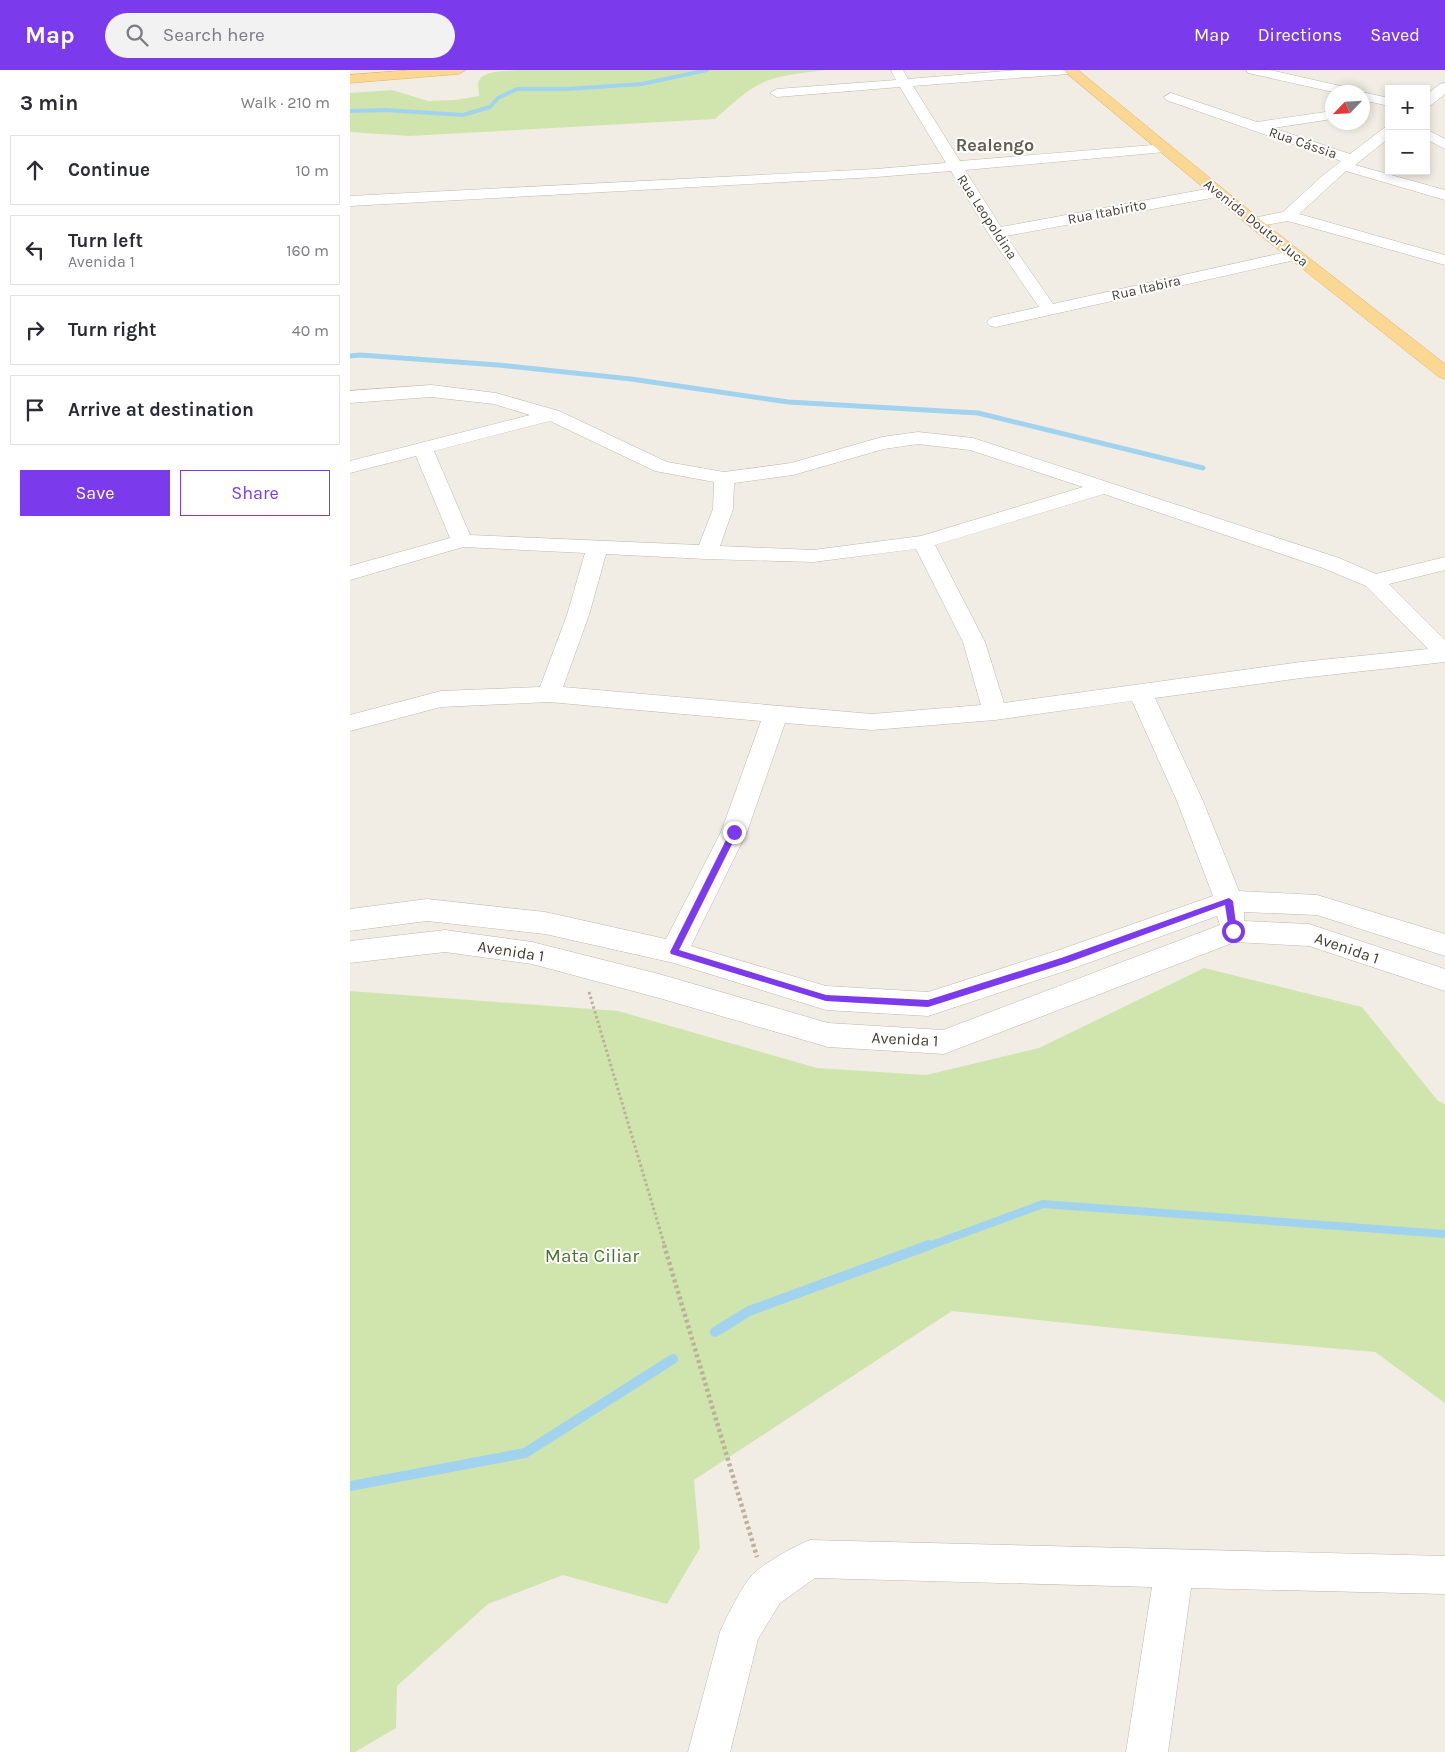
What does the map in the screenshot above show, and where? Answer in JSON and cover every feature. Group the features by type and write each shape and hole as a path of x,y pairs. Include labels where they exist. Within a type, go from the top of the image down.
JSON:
{"main road":[{"path":"350,79 460,70"},
{"name":"Avenida Doutor Juca","path":"1070,70 1254,222 1445,373"},
{"name":"Avenida Doutor Juca","path":"1086,70 1445,357"}],"street":[{"path":"777,93 901,76 1070,70"},
{"path":"1253,70 1325,86"},
{"name":"Rua Leopoldina","path":"901,76 996,233 1049,310"},
{"path":"1430,107 1445,87"},
{"name":"Rua Cássia","path":"1171,97 1254,126 1348,163 1445,194"},
{"path":"1375,99 1364,111 1385,112"},
{"name":"Rua Cássia","path":"1254,126 1325,116"},
{"path":"1288,216 1348,163 1385,134"},
{"path":"1430,136 1445,145"},
{"path":"350,202 955,167 1165,148"},
{"name":"Rua Itabirito","path":"996,233 1217,192"},
{"path":"1254,222 1288,216 1445,260"},
{"name":"Rua Itabira","path":"996,322 1295,255"},
{"path":"350,397 431,391 496,399 552,415 662,467 724,478 793,469 882,443 918,438 973,444 1331,563 1374,581 1445,654"},
{"path":"350,467 552,415"},
{"path":"423,448 462,541"},
{"path":"706,553 722,509 724,478"},
{"path":"350,573 462,541 706,553 813,556 923,542 1106,487"},
{"path":"923,542 974,642 995,712"},
{"path":"549,694 578,615 597,547"},
{"path":"1374,581 1445,563"},
{"path":"350,723 442,699 549,694 872,722 995,712 1301,670 1445,654"},
{"path":"1140,692 1190,801 1229,901 1233,931"},
{"path":"674,952 734,832 776,713"},
{"name":"Avenida 1","path":"350,920 427,910 545,923 674,952 826,998 928,1004 1064,960 1229,901 1317,905 1445,945"},
{"name":"Avenida 1","path":"350,952 445,941 532,953 828,1035 944,1042 1233,931 1309,935 1445,980"},
{"path":"709,1752 740,1632 766,1588 810,1559 1445,1575"},
{"path":"1147,1752 1174,1568"}],"path":[{"path":"581,966 766,1588"}],"green space":[{"path":"517,70 827,70 768,80 743,95 715,119 409,136 350,132 350,93 392,90 428,101 455,100 479,96 478,84 483,76 494,72"},
{"name":"Mata Ciliar","path":"1204,968 1362,1007 1438,1101 1445,1104 1445,1403 1375,1352 1183,1335 952,1311 694,1480 700,1548 667,1604 563,1575 488,1604 397,1686 396,1728 355,1752 350,1752 350,991 618,1011 817,1068 926,1075 1039,1048"}],"waterway":[{"path":"350,111 385,110 463,115 490,107 498,98 517,89 567,89 642,84 707,70"},
{"path":"350,356 360,355 498,365 631,379 788,402 978,413 1203,468"},
{"path":"926,1247 1043,1204 1445,1234"},
{"path":"715,1332 749,1311 929,1245"},
{"path":"350,1486 525,1453 673,1359"}],"district":[{"name":"Realengo","path":"995,145"}],"route":[{"path":"734,832 674,952 826,998 928,1004 1064,960 1229,901 1233,931"}]}
